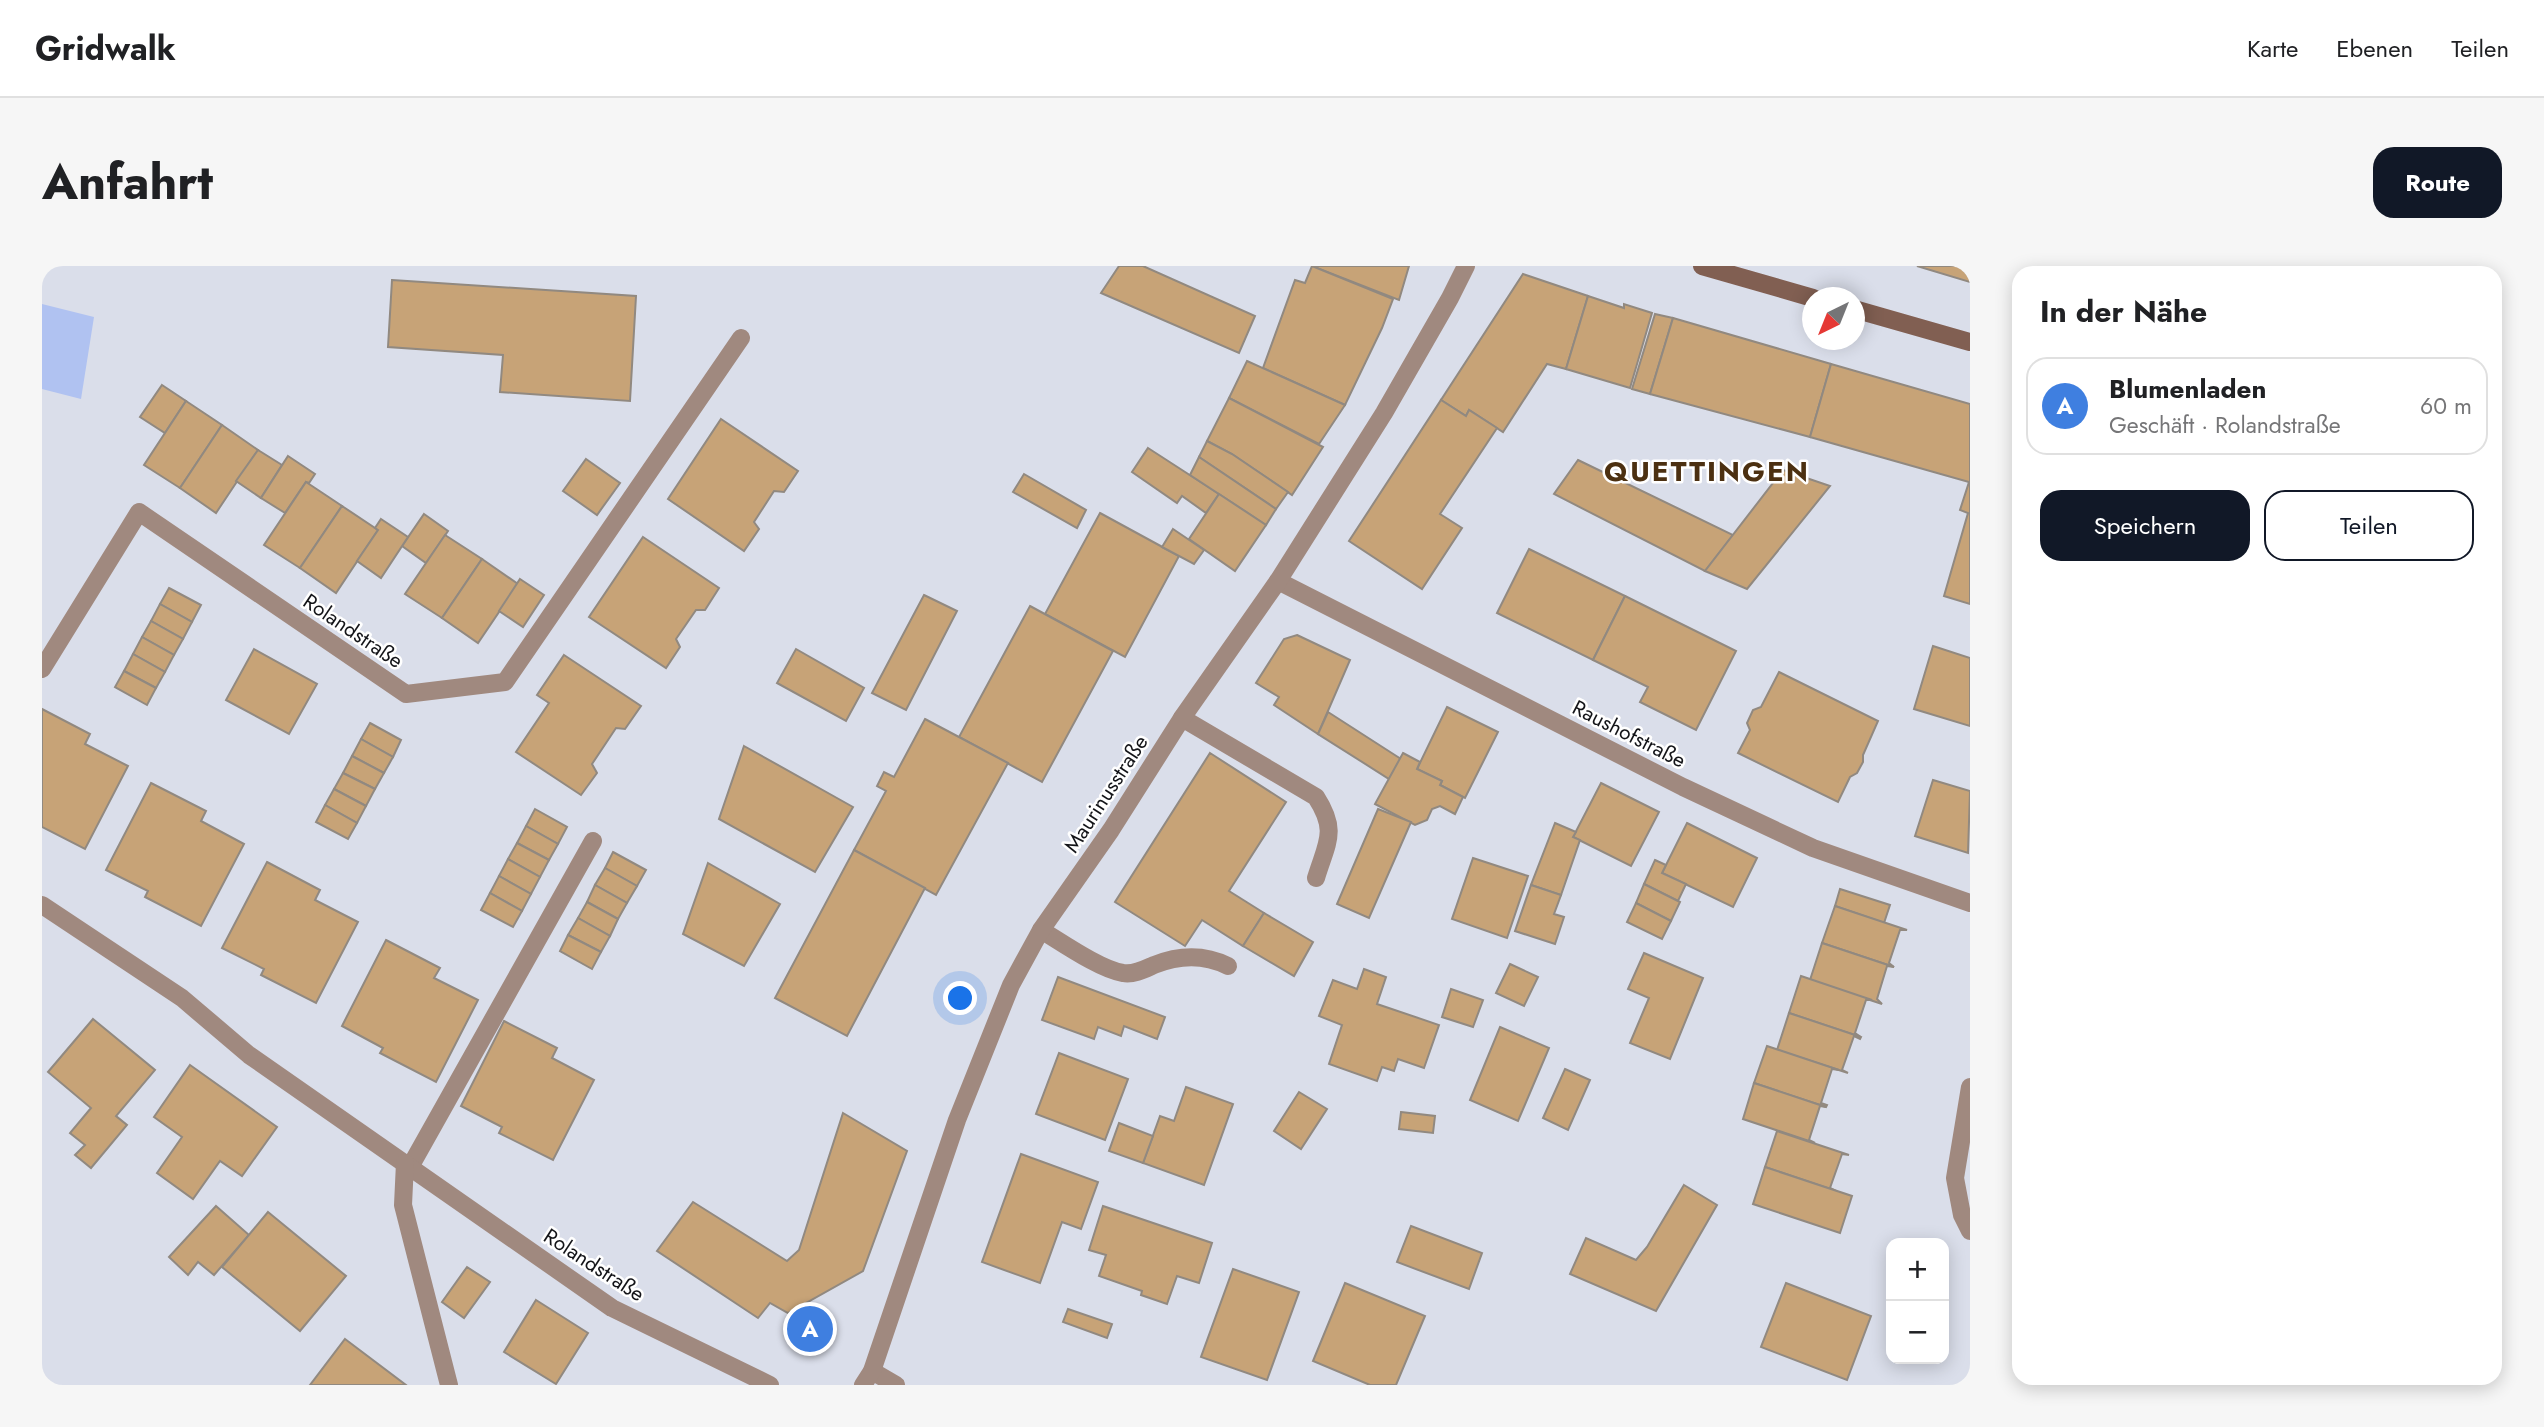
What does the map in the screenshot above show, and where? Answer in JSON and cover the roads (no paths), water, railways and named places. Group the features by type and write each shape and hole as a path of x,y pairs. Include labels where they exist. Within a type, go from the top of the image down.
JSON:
{"street":[{"name":"Maurinusstraße","path":"868,1378 957,1120 1011,985 1041,930 1111,830 1182,718 1278,581 1384,413 1466,266"},
{"path":"1702,266 1802,295"},
{"path":"1865,312 1970,342"},
{"name":"Rolandstraße","path":"42,669 139,512 406,694 505,682 741,338"},
{"name":"Raushofstraße","path":"1278,581 1683,787 1813,848 1970,902"},
{"path":"1182,718 1316,797 1327,814 1330,834 1316,878"},
{"path":"449,1385 403,1205 408,1165 593,841"},
{"name":"Rolandstraße","path":"42,905 182,998 249,1055 612,1308 770,1385"},
{"path":"1041,930 1085,957 1122,973 1136,972 1187,956 1215,960 1228,966"},
{"path":"1970,1087 1955,1178 1962,1215 1970,1231"},
{"path":"868,1378 896,1385"}],"place":[{"name":"Blumenladen","path":"810,1329"}],"district":[{"name":"QUETTINGEN","path":"1707,471"}]}
